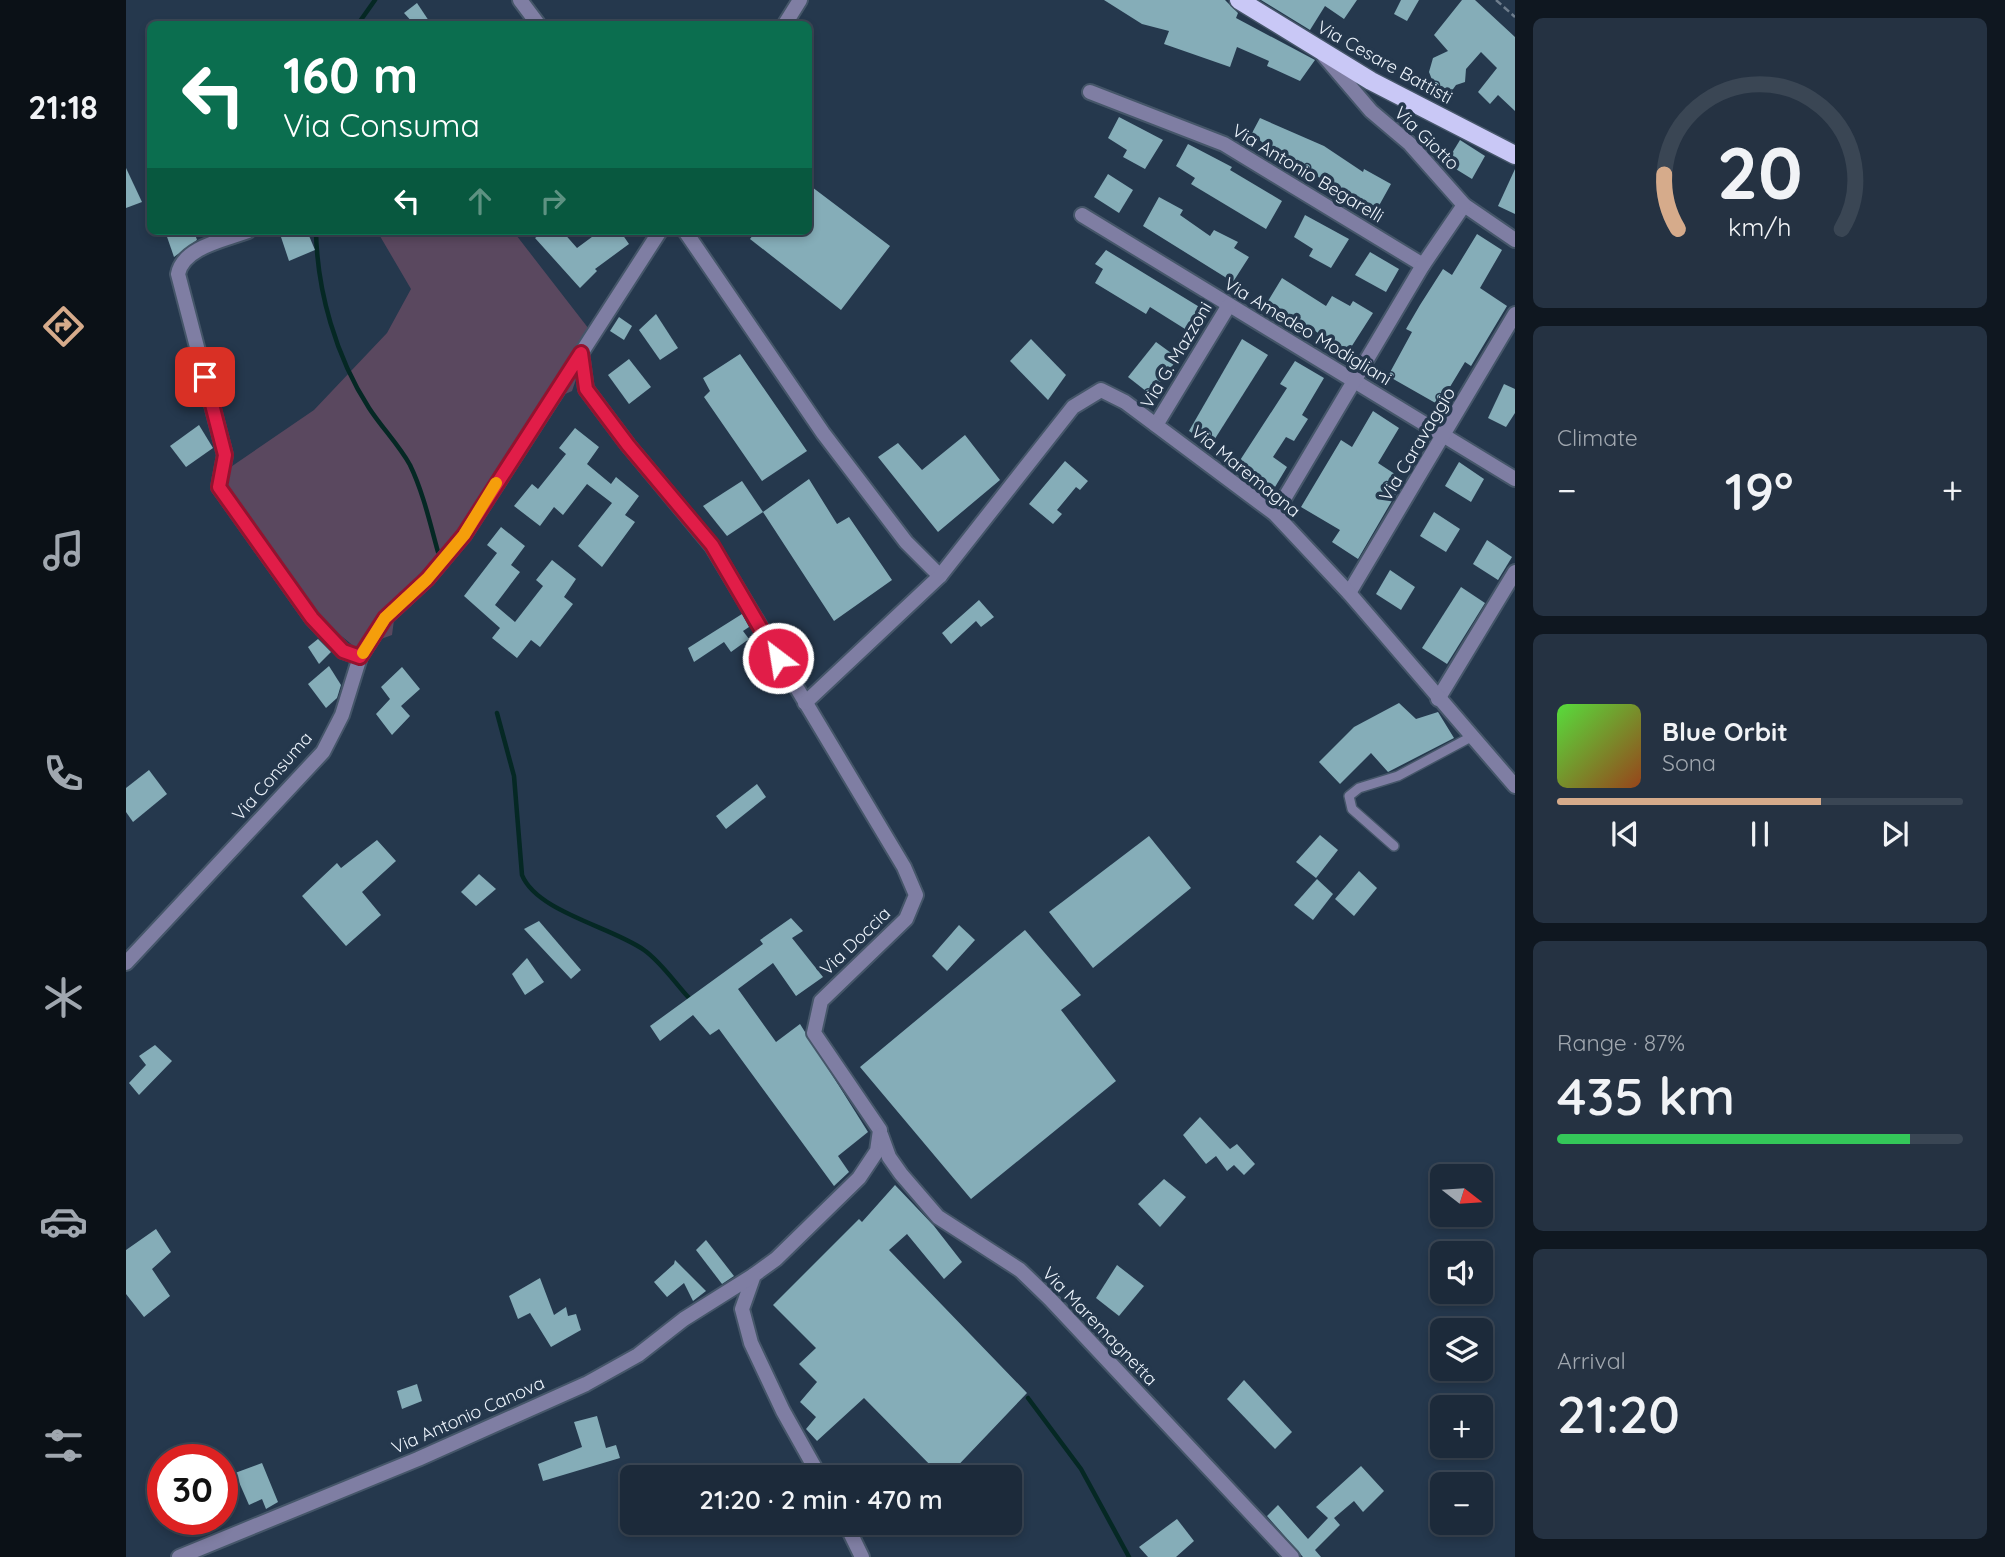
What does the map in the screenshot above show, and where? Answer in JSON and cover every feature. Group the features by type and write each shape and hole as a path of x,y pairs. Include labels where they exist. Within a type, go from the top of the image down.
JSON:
{"main road":[{"name":"Via Cesare Battisti","path":"1239,0 1321,53 1515,155"}],"street":[{"path":"520,0 536,21"},
{"path":"787,21 800,0"},
{"name":"Via Giotto","path":"1321,53 1371,111 1410,144 1464,205 1515,240"},
{"name":"Via Antonio Begarelli","path":"1090,92 1224,144 1423,265"},
{"path":"1275,514 1423,265 1464,205"},
{"name":"Via Amedeo Modigliani","path":"1082,215 1515,479"},
{"path":"238,235 187,255 180,264 178,274 225,455 219,487 312,618 343,651 360,657"},
{"name":"Via Consuma","path":"126,963 323,752 342,715 360,657 385,618 427,579 464,535 657,235"},
{"path":"688,235 823,433 906,542 940,576"},
{"name":"Via G. Mazzoni","path":"1157,425 1229,305"},
{"name":"Via Caravaggio","path":"1349,593 1445,437 1515,314"},
{"name":"Via Doccia","path":"581,353 586,389 628,445 712,545 904,867 915,895 906,919 821,1001 814,1033 880,1130"},
{"name":"Via Maremagna","path":"805,704 940,576 1073,407 1101,390 1125,401 1275,514 1349,593 1515,786"},
{"path":"1438,699 1515,572"},
{"path":"813,1465 783,1411 751,1343 742,1309 754,1275 776,1259 859,1178 877,1151 880,1130"},
{"name":"Via Maremagnetta","path":"880,1130 895,1166 938,1217 1020,1270 1292,1557"},
{"name":"Via Antonio Canova","path":"179,1557 418,1459 586,1384 638,1355 684,1319 754,1275"},
{"path":"851,1535 862,1557"}],"lane":[{"path":"1394,846 1368,826 1352,809 1349,796 1359,788 1398,776 1471,737"}],"path":[{"path":"1496,0 1515,17"}],"shaded area":[{"path":"379,235 516,235 592,333 572,391 552,400 454,537 397,598 392,635 356,648 278,584 219,475 314,410 387,333 411,289"}],"building":[{"path":"1104,0 1225,0 1238,13 1236,18 1315,60 1300,81 1267,66 1269,61 1237,47 1230,67 1164,44 1169,31 1142,24"},
{"path":"1261,0 1357,0 1344,19 1325,6 1310,30"},
{"path":"1401,0 1419,0 1407,21 1394,14"},
{"path":"1462,0 1475,0 1515,37 1515,111 1498,95 1490,104 1478,92 1497,68 1481,52 1466,69 1465,82 1456,85 1448,96 1436,90 1429,72 1433,58 1448,51 1434,35"},
{"path":"417,3 429,21 411,21 404,13"},
{"path":"1119,117 1163,140 1145,169 1123,157 1127,150 1108,138"},
{"path":"1260,118 1324,146 1363,172 1364,169 1391,184 1376,211 1288,159 1285,163 1252,133"},
{"path":"1460,140 1485,156 1472,179 1446,163"},
{"path":"1188,144 1232,167 1230,170 1282,201 1266,229 1191,184 1195,178 1176,166"},
{"path":"126,168 142,202 126,208"},
{"path":"1515,169 1515,214 1498,206"},
{"path":"1108,174 1133,190 1119,213 1094,197"},
{"path":"812,187 890,246 841,310 750,239 753,235 812,235"},
{"path":"1159,197 1183,210 1180,215 1210,236 1214,230 1238,242 1234,248 1249,257 1233,282 1143,226"},
{"path":"1305,215 1349,239 1331,268 1309,256 1313,249 1294,237"},
{"path":"1477,234 1502,250 1480,288 1507,306 1471,366 1465,362 1439,405 1388,376 1412,332 1406,329 1420,305 1443,269 1452,275"},
{"path":"166,235 195,235 197,240 174,257"},
{"path":"280,235 309,235 315,250 289,261"},
{"path":"539,235 566,235 577,248 595,235 623,235 629,244 595,269 597,271 580,288 535,238"},
{"path":"1106,250 1206,311 1193,334 1150,307 1146,314 1095,283 1103,269 1095,264"},
{"path":"1370,252 1399,269 1386,292 1355,275"},
{"path":"1282,278 1326,306 1332,296 1350,306 1353,301 1373,313 1348,352 1268,301"},
{"path":"656,314 678,348 660,360 639,330"},
{"path":"619,317 632,326 624,340 610,331"},
{"path":"1031,339 1066,375 1048,400 1010,361"},
{"path":"1242,339 1268,355 1211,445 1189,431"},
{"path":"1156,342 1178,358 1151,395 1128,377"},
{"path":"740,354 807,451 762,481 704,397 710,391 703,378"},
{"path":"629,359 651,387 629,404 608,375"},
{"path":"1295,361 1324,378 1302,415 1308,419 1294,441 1286,437 1273,457 1287,467 1272,492 1235,468 1287,388 1280,384"},
{"path":"1504,384 1515,389 1515,413 1506,427 1488,418"},
{"path":"1373,411 1399,428 1378,463 1404,480 1358,559 1332,542 1340,530 1301,507 1341,440 1352,447"},
{"path":"199,425 213,448 186,467 170,446"},
{"path":"575,428 599,447 587,464 611,484 616,477 639,496 625,515 635,522 602,567 578,546 612,503 587,484 563,515 554,507 540,526 514,506 532,484 538,489 566,454 559,448"},
{"path":"965,435 1000,480 938,532 878,457 898,443 922,470"},
{"path":"1065,461 1088,481 1080,490 1076,487 1057,510 1062,514 1053,524 1029,504"},
{"path":"1459,462 1484,479 1471,502 1445,486"},
{"path":"809,479 837,524 849,517 892,580 834,621 763,512"},
{"path":"742,481 763,512 727,536 703,506"},
{"path":"1434,512 1460,529 1446,552 1420,536"},
{"path":"501,527 525,546 511,565 520,572 495,605 515,622 543,586 536,580 552,560 576,579 564,597 573,604 540,647 531,640 517,658 492,638 500,628 464,596 497,553 487,545"},
{"path":"1487,540 1512,557 1498,580 1473,564"},
{"path":"1390,570 1415,587 1401,610 1376,594"},
{"path":"1461,587 1485,603 1447,664 1422,648"},
{"path":"979,600 994,617 981,627 976,621 951,644 942,633"},
{"path":"742,614 749,627 743,631 749,639 731,652 724,642 694,662 688,648"},
{"path":"318,639 331,652 319,664 308,647"},
{"path":"329,666 341,685 337,698 326,708 308,684"},
{"path":"402,667 420,689 401,706 410,716 392,735 376,714 390,699 381,687"},
{"path":"1399,703 1416,719 1438,712 1454,738 1388,772 1371,753 1340,784 1319,762 1354,727"},
{"path":"149,770 167,794 133,822 126,812 126,788"},
{"path":"757,784 766,797 726,829 716,816"},
{"path":"1320,835 1338,850 1316,878 1296,862"},
{"path":"1149,836 1191,888 1093,968 1049,912"},
{"path":"377,840 396,861 362,892 381,915 346,946 302,896 337,863 341,868"},
{"path":"1359,871 1377,888 1354,916 1335,899"},
{"path":"479,874 496,889 476,906 461,892"},
{"path":"1317,879 1333,894 1313,920 1294,905"},
{"path":"791,918 803,931 792,938 823,977 796,996 773,963 738,989 776,1042 800,1024 868,1132 838,1156 849,1172 834,1186 719,1029 710,1035 693,1015 660,1041 650,1026 763,944 760,940"},
{"path":"539,921 581,970 571,979 524,929"},
{"path":"959,925 975,940 947,971 932,956"},
{"path":"1025,930 1081,995 1061,1010 1116,1081 971,1199 860,1067"},
{"path":"527,958 544,982 525,995 512,974"},
{"path":"155,1045 172,1061 139,1095 129,1083 146,1065 139,1056"},
{"path":"1200,1117 1230,1149 1237,1144 1255,1164 1244,1175 1234,1165 1227,1171 1216,1156 1206,1164 1183,1135"},
{"path":"1164,1179 1186,1197 1160,1227 1138,1204"},
{"path":"895,1185 934,1226 962,1262 944,1279 907,1234 889,1250 1027,1393 958,1465 930,1465 864,1398 817,1441 806,1429 816,1417 800,1402 817,1382 799,1364 816,1348 773,1305 859,1219 862,1222"},
{"path":"156,1229 171,1252 152,1269 170,1296 144,1317 126,1294 126,1250"},
{"path":"706,1240 734,1276 722,1284 696,1250"},
{"path":"675,1260 706,1291 693,1301 684,1283 667,1297 654,1282"},
{"path":"1117,1265 1144,1286 1119,1316 1096,1298"},
{"path":"540,1278 554,1315 566,1307 568,1316 576,1314 581,1330 551,1347 530,1313 518,1319 509,1296"},
{"path":"1244,1380 1292,1432 1275,1449 1227,1399"},
{"path":"417,1384 422,1401 402,1409 397,1391"},
{"path":"597,1416 606,1448 616,1445 620,1458 543,1481 538,1464 582,1447 574,1422"},
{"path":"262,1463 278,1502 266,1509 262,1499 249,1505 238,1480 238,1472"},
{"path":"1361,1466 1384,1491 1363,1512 1354,1501 1334,1518 1340,1525 1315,1550 1321,1557 1303,1557 1267,1516 1278,1505 1308,1539 1328,1518 1316,1507"},
{"path":"1177,1519 1194,1541 1176,1557 1148,1557 1139,1547"}],"waterway":[{"path":"360,21 375,0"},
{"path":"316,235 320,277 330,323 338,345 357,388 410,465 438,552"},
{"path":"497,713 514,776 522,875 530,888 559,909 644,950 689,998"},
{"path":"1028,1398 1081,1469 1129,1557"}],"slow traffic":[{"path":"363,653 385,618 427,579 464,535 496,483"}],"route":[{"path":"205,377 225,455 219,487 312,618 343,651 360,657 385,618 427,579 464,535 581,353 586,389 628,445 712,545 778,658"}]}
